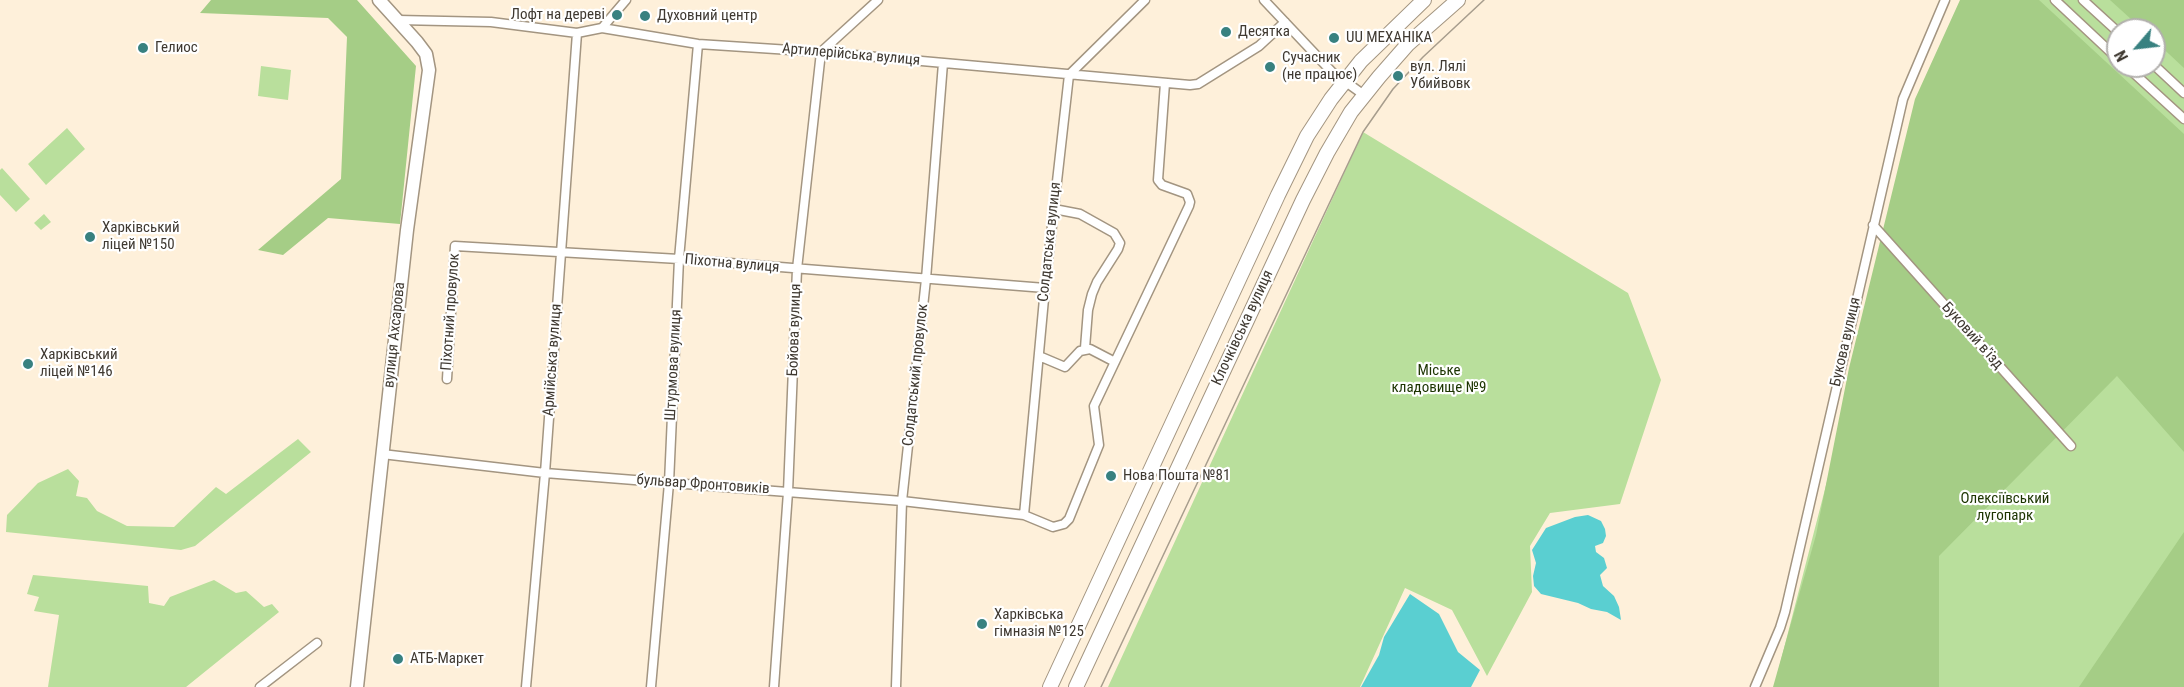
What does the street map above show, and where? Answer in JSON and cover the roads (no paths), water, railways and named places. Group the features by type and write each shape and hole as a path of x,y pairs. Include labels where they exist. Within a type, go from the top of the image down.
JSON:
{"main road":[{"name":"Клочківська вулиця","path":"1050,687 1307,136 1344,81 1369,52 1424,0"},
{"name":"Клочківська вулиця","path":"1076,687 1303,200 1342,127 1364,95 1408,44 1458,0"}],"street":[{"name":"вулиця Ахсарова","path":"357,687 406,230 429,70 426,54 379,0"},
{"path":"602,28 626,0"},
{"path":"864,0 871,7"},
{"path":"820,52 878,0"},
{"path":"1069,75 1145,0"},
{"path":"1264,0 1332,72 1364,95"},
{"name":"Букова вулиця","path":"1755,687 1785,612 1903,99 1945,0"},
{"path":"2055,0 2106,48"},
{"path":"2083,0 2106,21"},
{"name":"Артилерійська вулиця","path":"398,20 491,22 577,33 602,28 698,44 1198,84 1259,46 1286,22"},
{"name":"Армійська вулиця","path":"526,687 545,473 577,33"},
{"name":"Штурмова вулиця","path":"651,687 669,483 679,259 698,44"},
{"name":"Бойова вулиця","path":"774,687 788,492 797,269 820,52"},
{"name":"Солдатський провулок","path":"896,687 902,501 926,279 943,63"},
{"name":"Солдатська вулиця","path":"1024,515 1045,288 1069,75"},
{"path":"2166,76 2184,93"},
{"path":"2139,78 2184,119"},
{"name":"бульвар Фронтовиків","path":"382,454 545,473 902,501 1024,515 1053,527 1064,524 1069,519 1099,445 1094,406 1190,202 1187,194 1162,185 1158,180 1165,83"},
{"path":"1039,356 1065,367 1085,348 1088,310 1096,282 1120,243 1114,233 1080,214 1054,209"},
{"name":"Буковий в'їзд","path":"1874,225 2071,446"},
{"name":"Піхотна вулиця","path":"455,246 679,259 1045,288"},
{"name":"Піхотний провулок","path":"447,379 455,246"},
{"path":"1085,348 1115,362"},
{"path":"260,687 317,643"}],"water":[{"path":"1588,515 1601,521 1605,529 1606,536 1603,543 1595,546 1596,552 1604,558 1607,568 1600,575 1603,586 1614,596 1621,620 1607,612 1541,594 1534,586 1533,576 1536,563 1532,550 1546,528 1575,517"},
{"path":"1410,594 1439,614 1458,652 1480,670 1471,687 1361,687 1379,655 1384,637"}],"tram line":[{"path":"1101,687 1363,132 1393,89 1423,57 1484,0"}],"place":[{"name":"Лофт на дереві","path":"617,15"},
{"name":"Духовний центр","path":"645,16"},
{"name":"Десятка","path":"1226,32"},
{"name":"UU МЕХАНІКА","path":"1334,38"},
{"name":"Гелиос","path":"143,48"},
{"name":"Сучасник (не працює)","path":"1270,67"},
{"name":"вул. Лялі Убийвовк","path":"1398,76"},
{"name":"Харківський ліцей №150","path":"90,237"},
{"name":"Харківський ліцей №146","path":"28,364"},
{"name":"Нова Пошта №81","path":"1111,476"},
{"name":"Харківська гімназія №125","path":"982,624"},
{"name":"АТБ-Маркет","path":"398,659"}],"park label":[{"name":"Міське кладовище №9","path":"1439,380"},
{"name":"Олексіївський лугопарк","path":"2005,508"}]}
